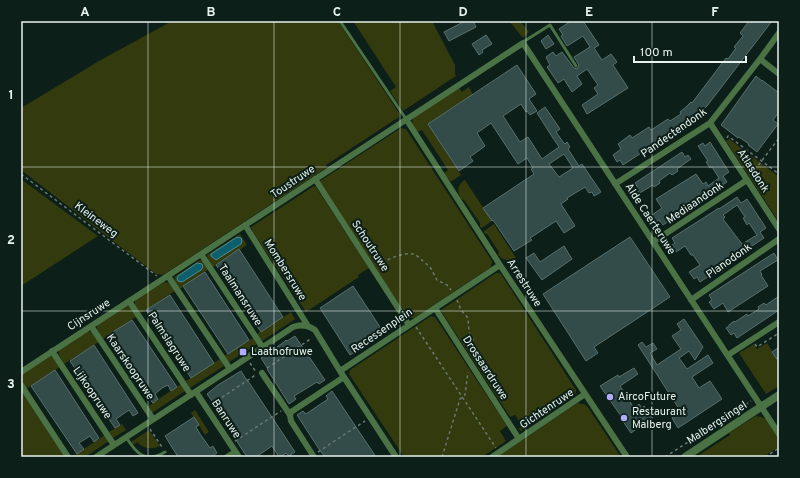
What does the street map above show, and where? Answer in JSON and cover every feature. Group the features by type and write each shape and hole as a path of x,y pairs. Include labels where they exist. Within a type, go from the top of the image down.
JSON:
{"street":[{"name":"Pandectendonk","path":"615,184 710,123 779,33"},
{"name":"Toustruwe","path":"168,276 522,43"},
{"name":"Alde Caerteruwe","path":"522,43 779,434"},
{"path":"760,59 779,74"},
{"name":"Arrestruwe","path":"406,119 500,265 627,457"},
{"name":"Atlasdonk","path":"710,123 779,229"},
{"name":"Mediaandonk","path":"653,242 746,178"},
{"name":"Schoutruwe","path":"315,179 411,323"},
{"name":"Mombersruwe","path":"245,225 308,326"},
{"name":"Planodonk","path":"691,300 779,238"},
{"name":"Taalmansruwe","path":"201,254 263,348"},
{"name":"Recessenplein","path":"340,372 411,323 500,265"},
{"path":"168,276 230,370"},
{"name":"Cijnsruwe","path":"21,372 168,276"},
{"name":"Palmslagruwe","path":"129,301 194,393"},
{"name":"Drossaardruwe","path":"435,308 519,439"},
{"path":"728,355 779,322"},
{"path":"96,457 247,359 293,327 300,325 308,326 315,330 340,372 396,457"},
{"name":"Kaarskoopruwe","path":"91,326 153,419"},
{"name":"Lijkoopruwe","path":"52,352 114,445"},
{"path":"260,374 290,415 291,421 313,456"},
{"path":"290,415 291,412 344,377"},
{"path":"21,385 68,457"},
{"name":"Banruwe","path":"194,393 237,454"},
{"name":"Gichtenruwe","path":"519,439 585,394"},
{"name":"Malbergsingel","path":"685,457 779,395"},
{"path":"492,457 519,439"},
{"path":"227,457 237,454"}],"lane":[{"path":"340,21 406,119"},
{"path":"522,43 550,25 576,66"},
{"path":"126,437 134,449 142,455 153,457 165,452"}],"path":[{"path":"723,142 728,136 779,174"},
{"path":"746,178 754,171 779,138"},
{"name":"Kleineweg","path":"21,174 162,280"},
{"path":"373,268 385,261 410,253 413,253 430,266 437,280 447,285 455,295 461,310 468,318 469,332 474,341 464,354"},
{"path":"411,323 499,453"},
{"path":"752,339 757,348 779,333"},
{"path":"247,359 260,374"},
{"path":"442,457 460,399 465,395 469,361"},
{"path":"665,457 756,398"},
{"path":"230,444 285,408"},
{"path":"313,456 370,417"},
{"path":"147,424 165,452"},
{"path":"765,457 779,448"}],"green space":[{"path":"172,21 338,21 399,113 399,117 326,165 326,168 163,275 156,274 21,170 21,108 99,61"},
{"path":"353,21 432,21 455,65 456,76 403,111 390,91 396,87"},
{"path":"509,21 520,21 529,32 523,38"},
{"path":"459,87 462,92 469,87 473,95 428,124 461,175 450,181 444,173 448,170 422,130 417,132 412,120"},
{"path":"401,128 406,129 492,261 491,267 414,318 407,316 320,184 320,181"},
{"path":"729,139 779,177 779,222 726,141"},
{"path":"21,179 98,236 21,286"},
{"path":"465,180 492,221 482,228 464,200 461,199 458,191 459,186"},
{"path":"314,186 369,268 358,275 359,277 306,312 251,227"},
{"path":"494,224 516,258 506,260 498,255 499,252 487,234 484,233 484,231"},
{"path":"240,234 247,245 213,267 208,260 207,255"},
{"path":"200,260 208,270 180,289 174,277"},
{"path":"496,273 501,274 576,390 573,397 521,431 518,429 522,426 515,415 510,417 441,311"},
{"path":"164,282 172,286 175,291 141,313 135,305 135,301"},
{"path":"126,306 131,308 137,316 103,339 97,329 97,325"},
{"path":"291,312 295,319 262,341 257,334"},
{"path":"431,316 435,317 507,426 500,431 506,441 482,457 404,457 349,374 350,370"},
{"path":"88,331 91,332 99,342 64,364 59,355 59,350"},
{"path":"253,338 257,344 229,362 224,356"},
{"path":"767,343 779,362 779,386 766,394 739,353 754,344 757,349"},
{"path":"51,356 60,367 26,389 21,380 22,374"},
{"path":"220,359 224,366 190,388 186,381"},
{"path":"181,384 185,391 152,413 147,407"},
{"path":"21,390 64,457 21,457"},
{"path":"579,402 580,404 587,406 621,457 501,457 500,455"},
{"path":"195,410 209,432 205,435 191,413"},
{"path":"756,416 766,419 779,439 779,447 763,457 696,457 730,435 729,433"},
{"path":"122,424 126,430 113,438 109,432"},
{"path":"149,430 160,446 148,448 137,442 133,445 131,442"},
{"path":"105,435 109,441 85,457 72,457"}],"water":[{"path":"237,237 241,238 241,244 216,260 211,256 211,254"},
{"path":"197,263 202,264 203,267 201,270 182,282 178,281 178,276"}],"building":[{"path":"465,21 473,21 476,27 449,41 444,32"},
{"path":"571,21 582,21 585,24 599,45 594,48 602,60 611,54 617,62 613,65 628,88 587,114 582,105 598,94 594,88 598,85 587,69 577,76 582,84 572,92 564,79 558,83 547,67 550,65 546,57 553,52 556,56 562,52 574,68 577,69 579,65 574,57 590,47 583,36 567,46 559,29"},
{"path":"749,21 772,21 707,106 697,116 623,165 620,160 617,162 613,155 621,149 618,144 630,135 632,138 649,127 651,130 668,119 670,121 681,114 680,112 691,102 692,103 726,58 728,59 736,48 734,47 743,36 740,33"},
{"path":"486,35 492,44 482,50 483,52 479,55 472,44"},
{"path":"548,35 554,44 546,49 541,41"},
{"path":"517,65 536,94 529,99 537,111 530,115 521,104 503,116 520,142 528,137 542,159 559,147 537,113 545,107 560,129 556,132 565,144 567,142 570,147 568,149 579,166 582,164 601,192 594,196 592,192 589,193 585,187 567,198 568,199 561,204 575,226 564,233 556,221 530,238 532,240 514,251 483,208 534,174 531,169 533,168 527,158 518,164 491,123 477,133 485,146 470,157 473,161 459,171 428,124","holes":["564,154 573,168 559,177 549,164"]},
{"path":"756,76 779,93 779,112 773,120 778,124 757,152 748,145 749,144 739,137 738,138 721,125"},
{"path":"710,142 729,172 723,176 727,182 663,225 659,220 656,222 652,215 662,208 656,199 696,174 703,184 706,182 708,186 719,178 712,167 710,168 706,162 708,161 698,146 703,143 705,146"},
{"path":"682,152 685,157 688,155 691,159 677,169 678,171 672,175 670,173 659,181 660,183 654,187 653,185 638,194 635,189 638,188 635,183"},
{"path":"737,197 741,203 747,199 766,228 760,232 764,238 700,282 697,277 694,279 689,272 700,265 685,246 676,252 672,245 675,243 672,238","holes":["737,205 745,217 743,218 747,225 749,223 757,235 742,244 723,219 725,217 723,215"]},
{"path":"630,237 670,297 594,347 598,353 586,361 543,294"},
{"path":"564,246 572,259 542,280 526,258 534,253 540,262"},
{"path":"239,249 283,317 261,332 216,265"},
{"path":"774,253 778,260 760,271 768,286 728,312 723,303 714,309 709,302 712,300 709,295"},
{"path":"205,272 249,340 228,354 183,286"},
{"path":"353,286 384,333 350,355 320,308"},
{"path":"170,295 214,363 191,378 146,310"},
{"path":"779,296 779,310 737,338 734,333 731,335 726,328 734,321 735,322 747,314 748,316 759,309 758,307 764,303 766,305"},
{"path":"684,319 703,347 695,360 689,351 679,358 687,369 708,355 713,363 692,377 699,388 710,381 722,399 678,428 672,418 681,412 638,345 642,342 646,347 653,343 657,349 650,353 657,365 681,349 672,336 681,330 677,324"},
{"path":"132,320 177,387 171,391 168,385 162,388 155,394 158,399 153,403 108,335"},
{"path":"295,336 325,380 319,384 317,382 294,396 296,399 289,404 261,358 286,340 287,341"},
{"path":"94,345 138,413 133,416 129,410 116,419 120,425 115,428 70,361"},
{"path":"779,347 779,362 772,352"},
{"path":"634,368 638,374 620,386 634,408 639,404 642,408 644,406 652,418 631,433 600,386 618,375 619,377"},
{"path":"55,370 99,438 94,442 90,436 79,443 84,449 77,454 31,386"},
{"path":"241,371 295,452 289,456 286,453 279,457 272,446 256,457 247,457 213,405 214,404 207,394 218,385"},
{"path":"332,391 376,457 325,457 319,449 297,415 303,411 306,414 328,399 326,396"},
{"path":"194,417 199,425 196,427 200,434 210,448 213,446 217,453 211,457 178,457 165,436"}],"place":[{"name":"Laathofruwe","path":"243,352"},
{"name":"AircoFuture","path":"610,397"},
{"name":"Restaurant Malberg","path":"624,418"}]}
